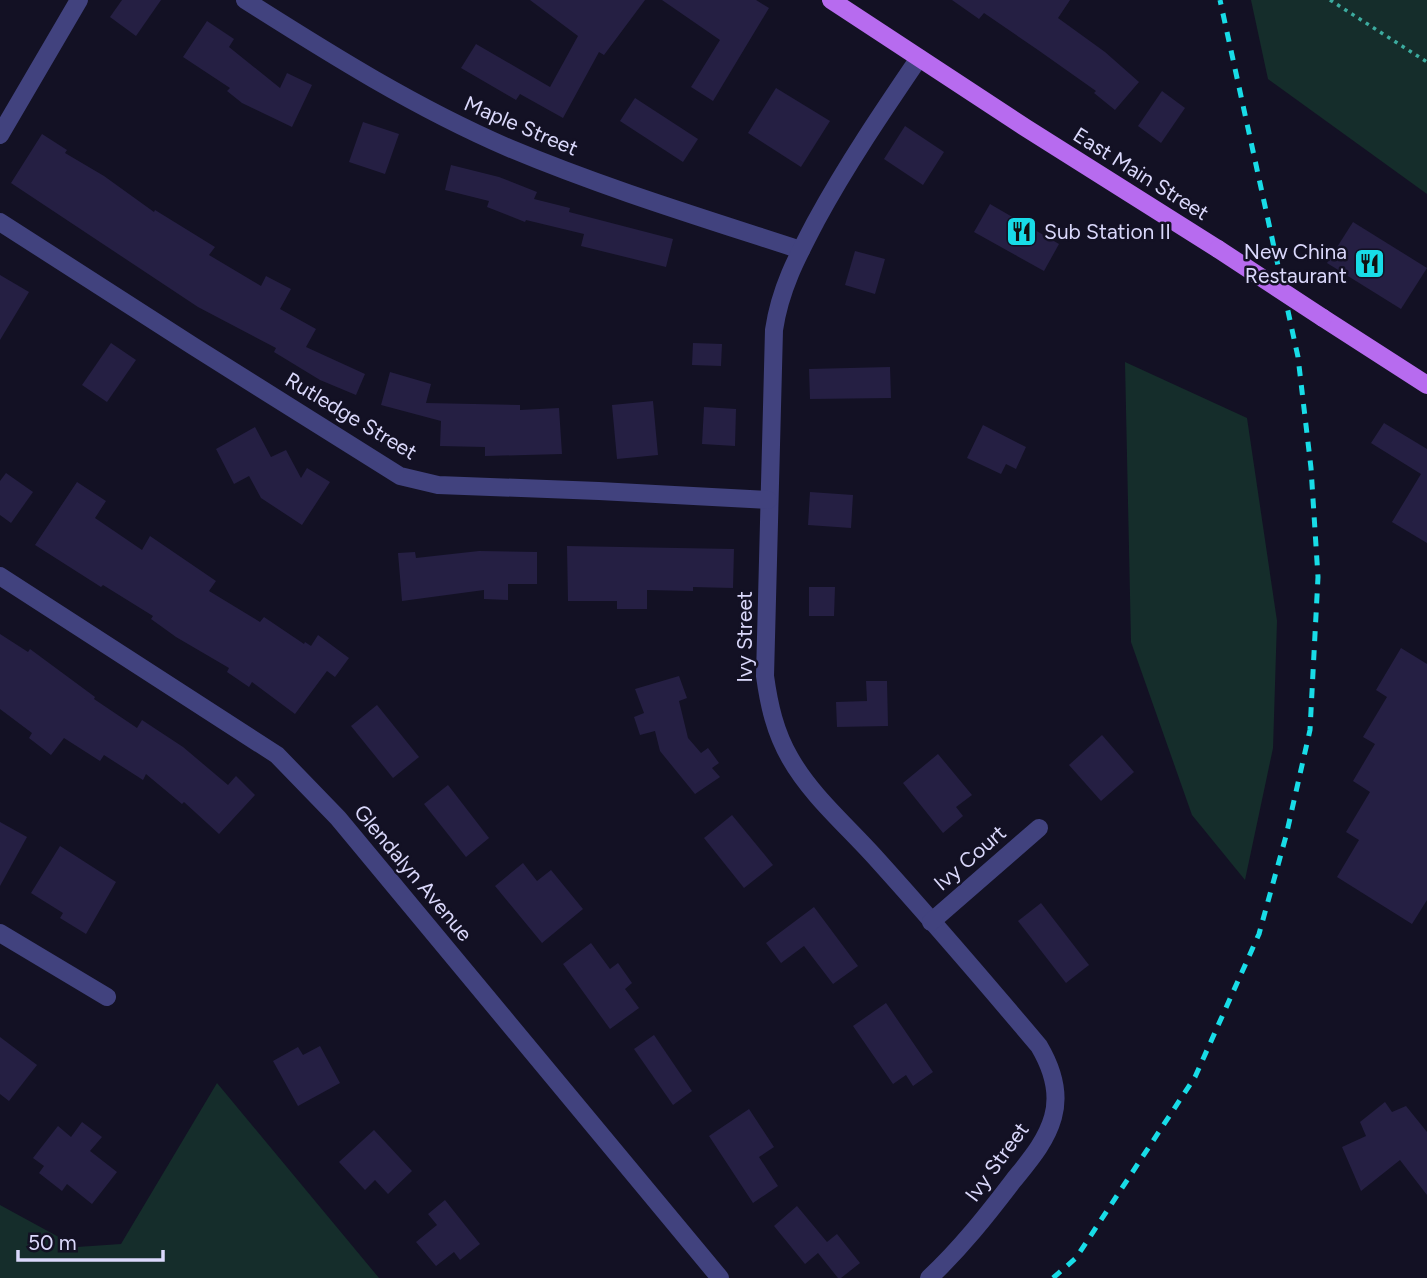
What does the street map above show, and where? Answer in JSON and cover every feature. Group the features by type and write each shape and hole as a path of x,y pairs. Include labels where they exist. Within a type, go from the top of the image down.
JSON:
{"main road":[{"name":"East Main Street","path":"831,0 1427,385"}],"street":[{"path":"0,135 79,0"},
{"name":"Maple Street","path":"245,0 393,91 508,147 567,172 801,250"},
{"name":"Ivy Street","path":"919,58 846,166 783,289 774,330 765,676 769,705 777,732 805,781 1040,1046 1054,1079 1054,1116 1038,1149 977,1228 929,1278"},
{"name":"Rutledge Street","path":"0,222 400,476 438,485 768,500"},
{"name":"Glendalyn Avenue","path":"0,576 277,755 338,818 720,1278"},
{"name":"Ivy Court","path":"932,922 1039,828"},
{"path":"0,933 107,998"}],"path":[{"path":"1330,0 1427,62"}],"green space":[{"path":"1251,0 1427,0 1427,194 1268,79"},
{"path":"1125,362 1247,418 1277,621 1273,748 1245,880 1192,815 1131,642"},
{"path":"217,1083 379,1278 0,1278 0,1205 77,1247 121,1244"}],"building":[{"path":"122,0 161,0 136,36 110,17"},
{"path":"530,0 645,0 604,55 599,52 563,118 520,94 516,100 461,68 476,44 550,87 578,36"},
{"path":"662,0 756,0 769,8 713,101 691,87 720,40"},
{"path":"952,0 1070,0 1058,18 1105,52 1139,82 1115,110 1094,93 1096,91 984,13 979,19"},
{"path":"207,21 234,39 229,47 280,88 287,73 312,85 292,127 242,103 227,91 230,88 183,57"},
{"path":"776,88 830,121 801,167 748,133"},
{"path":"1162,91 1185,108 1161,143 1138,126"},
{"path":"635,98 698,139 683,162 620,121"},
{"path":"363,122 399,134 385,174 349,162"},
{"path":"905,126 944,152 923,185 884,159"},
{"path":"42,134 67,150 65,153 104,176 154,212 155,210 215,247 209,255 261,286 266,276 291,289 280,309 316,329 306,347 365,374 356,395 320,380 274,352 276,348 198,307 11,183"},
{"path":"451,165 499,177 537,192 534,199 570,208 569,212 673,239 666,267 581,246 584,234 526,220 525,222 487,207 489,201 445,190"},
{"path":"990,204 1059,244 1044,271 974,232"},
{"path":"1353,222 1427,268 1401,309 1327,263"},
{"path":"855,251 885,259 875,294 845,285"},
{"path":"0,275 29,292 0,340"},
{"path":"111,343 136,360 107,402 82,385"},
{"path":"693,343 722,344 721,366 692,365"},
{"path":"890,367 891,398 810,399 809,369"},
{"path":"390,372 431,384 426,403 520,405 520,410 559,408 562,454 485,456 485,447 440,446 441,421 381,405"},
{"path":"653,401 658,455 617,459 612,405"},
{"path":"704,407 736,409 735,446 702,444"},
{"path":"1384,423 1427,449 1427,543 1392,522 1421,474 1371,443"},
{"path":"983,425 1026,447 1016,469 1006,464 1001,474 967,458"},
{"path":"255,427 271,457 286,450 301,478 307,468 330,482 302,525 261,498 249,476 234,484 216,449"},
{"path":"6,473 33,492 11,523 0,515 0,481"},
{"path":"77,482 106,501 95,518 142,550 150,536 216,581 209,591 260,622 264,617 304,644 305,642 311,646 318,635 349,658 335,677 327,671 295,714 252,682 249,687 227,672 229,668 151,619 153,616 35,545"},
{"path":"810,492 853,495 851,528 808,525"},
{"path":"567,546 734,549 733,588 647,590 647,609 617,609 617,601 568,601"},
{"path":"479,551 537,552 537,584 508,584 508,600 484,599 484,590 402,601 398,553 415,552 416,558"},
{"path":"809,587 835,587 834,616 809,616"},
{"path":"0,634 28,652 30,649 95,697 94,699 137,728 142,720 183,747 228,785 236,776 255,795 219,834 184,802 182,804 146,774 143,780 104,755 100,761 64,738 51,755 29,738 32,733 0,709"},
{"path":"1401,648 1427,664 1427,900 1412,924 1337,877 1359,840 1346,832 1370,792 1353,781 1375,744 1363,737 1387,697 1376,690"},
{"path":"679,676 687,698 679,701 688,738 701,753 708,748 719,763 712,768 720,777 695,794 660,751 655,731 640,735 634,717 644,713 635,689"},
{"path":"866,681 887,681 888,726 837,727 836,702 867,701"},
{"path":"377,705 419,757 393,778 351,726"},
{"path":"1102,735 1134,772 1101,801 1069,765"},
{"path":"938,754 972,795 956,807 963,816 943,833 903,783"},
{"path":"448,785 489,838 466,857 424,804"},
{"path":"732,815 773,865 744,888 704,838"},
{"path":"0,822 27,837 0,886"},
{"path":"60,846 116,882 86,934 60,918 63,913 31,893"},
{"path":"523,863 537,881 551,870 583,909 542,943 495,886"},
{"path":"1041,903 1089,965 1066,983 1018,921"},
{"path":"814,907 858,966 833,984 804,946 781,963 766,943"},
{"path":"591,943 610,969 618,963 632,983 625,989 639,1008 610,1029 563,964"},
{"path":"886,1003 933,1072 913,1086 906,1075 893,1084 853,1026"},
{"path":"654,1035 692,1091 673,1105 634,1049"},
{"path":"0,1037 37,1065 9,1101 0,1094"},
{"path":"320,1046 340,1083 298,1106 273,1061 298,1047 303,1055"},
{"path":"1385,1102 1392,1112 1406,1106 1427,1132 1427,1195 1400,1160 1361,1191 1342,1147 1366,1136 1360,1122"},
{"path":"749,1109 774,1147 759,1157 778,1186 753,1203 709,1136"},
{"path":"82,1122 102,1137 90,1151 117,1172 92,1204 67,1184 62,1191 39,1173 44,1166 33,1158 58,1126 71,1137"},
{"path":"374,1130 412,1171 388,1194 375,1180 365,1190 339,1162"},
{"path":"445,1200 480,1244 460,1260 454,1252 436,1266 416,1242 437,1225 428,1214"},
{"path":"797,1206 827,1242 837,1234 860,1263 841,1278 838,1278 818,1253 805,1264 774,1226"}],"railway":[{"path":"1053,1278 1076,1258 1195,1077 1259,934 1286,836 1310,730 1318,577 1311,468 1298,357 1220,0"}],"place":[{"name":"Sub Station II","path":"1021,232"},
{"name":"New China Restaurant","path":"1370,264"}]}
